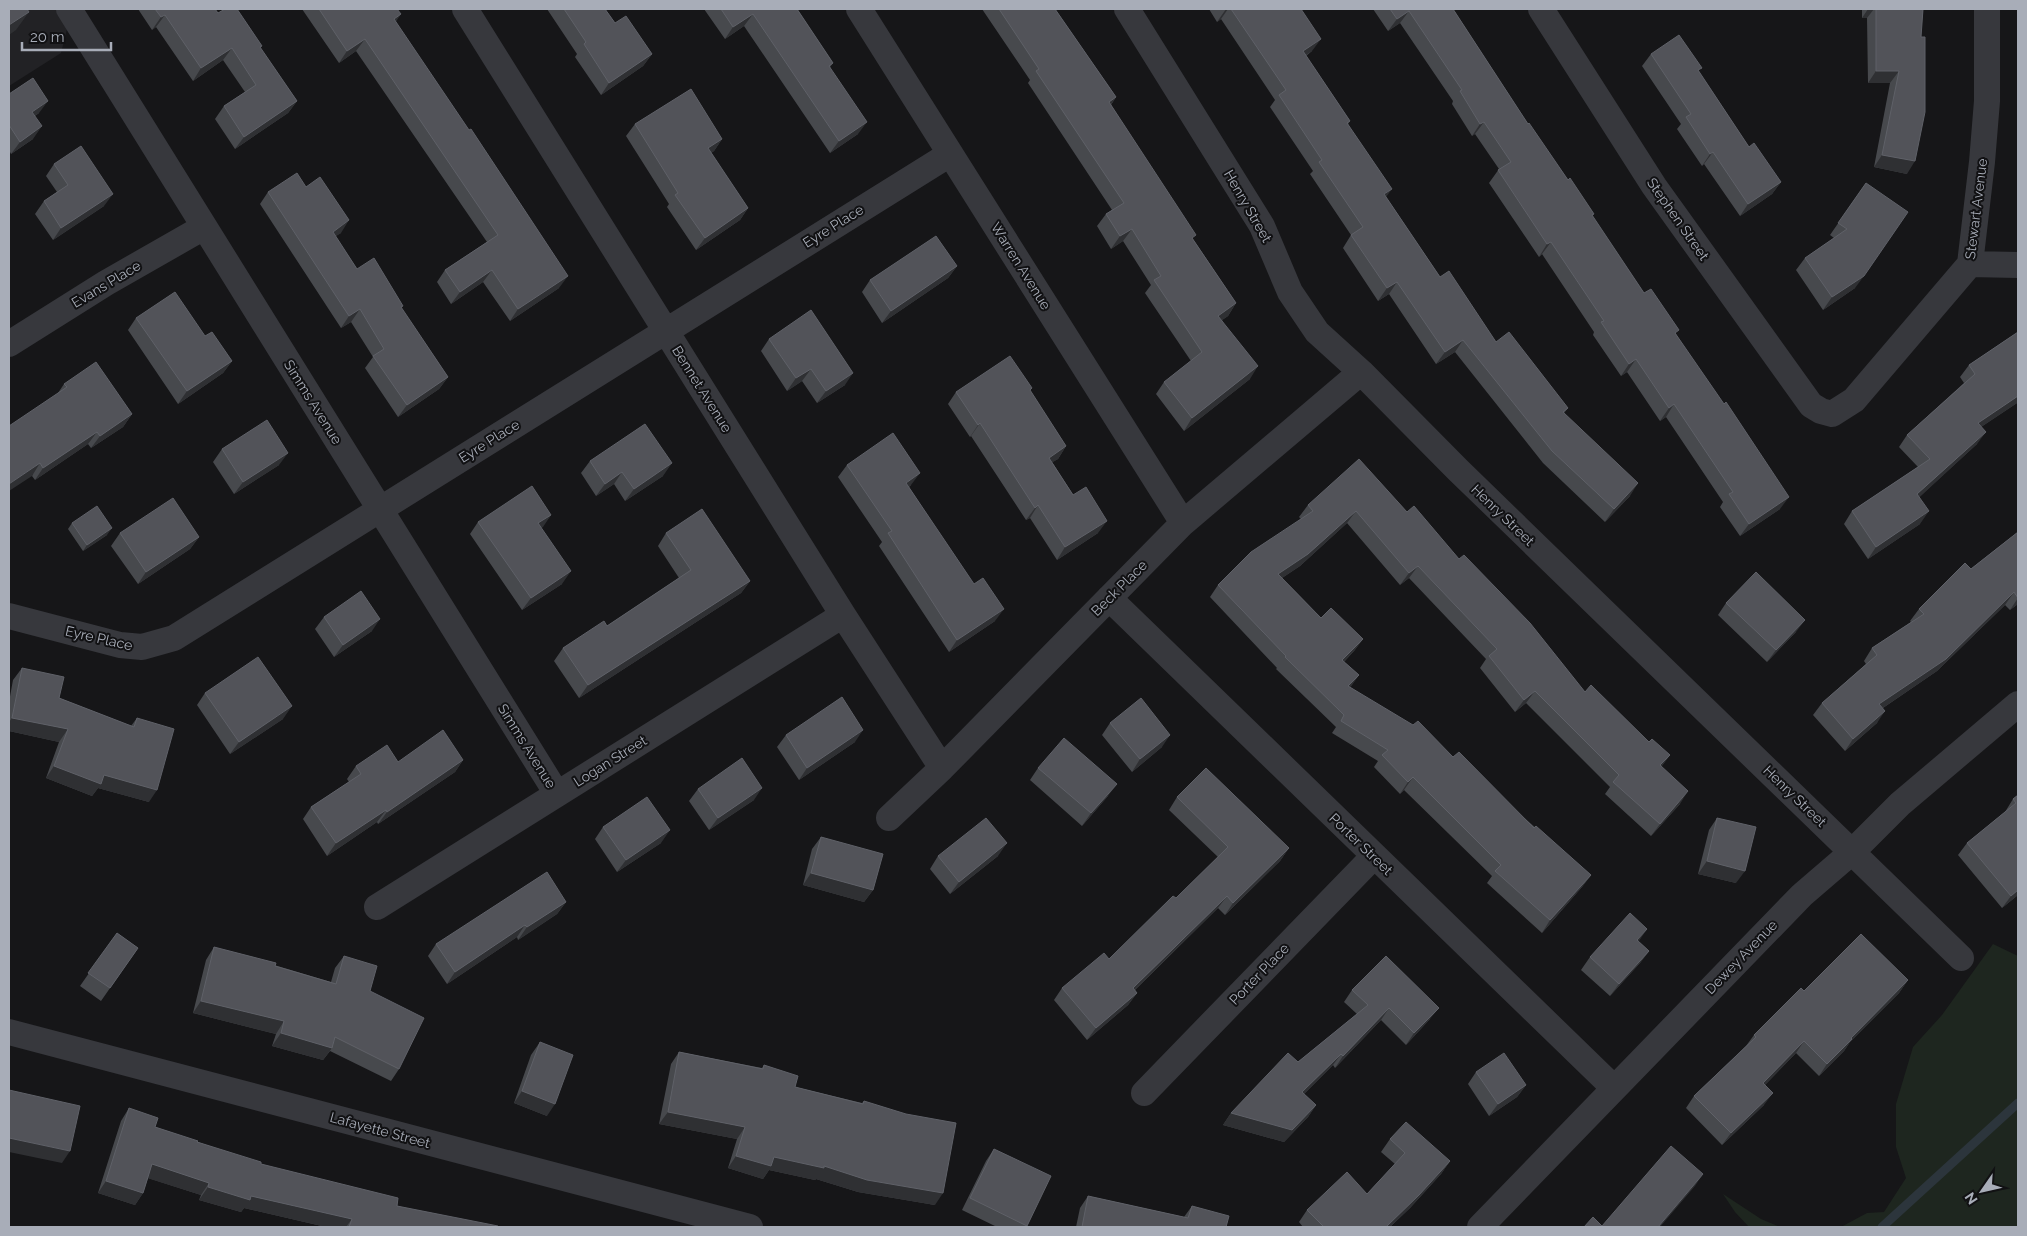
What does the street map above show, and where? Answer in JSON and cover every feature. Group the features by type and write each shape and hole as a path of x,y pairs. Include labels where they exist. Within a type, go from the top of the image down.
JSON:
{"street":[{"name":"Simms Avenue","path":"69,9 557,794"},
{"name":"Bennet Avenue","path":"465,9 844,615 942,768"},
{"name":"Warren Avenue","path":"859,9 1183,523"},
{"name":"Henry Street","path":"1127,9 1262,226 1290,292 1317,332 1361,372 1465,477 1961,958"},
{"name":"Stephen Street","path":"1541,9 1654,186 1811,405 1821,411 1832,414"},
{"name":"Stewart Avenue","path":"1832,414 1854,400 1970,264 1987,101 1987,9"},
{"name":"Eyre Place","path":"9,616 120,645 142,647 174,638 950,154"},
{"name":"Evans Place","path":"9,344 106,283 204,227"},
{"path":"1970,264 2018,265"},
{"name":"Beck Place","path":"889,818 942,768 1183,523 1361,372"},
{"name":"Porter Street","path":"1109,598 1614,1088"},
{"name":"Logan Street","path":"377,907 844,615"},
{"name":"Dewey Avenue","path":"1480,1227 1802,895 1852,852 1900,804 2018,704"},
{"name":"Porter Place","path":"1144,1093 1374,856"},
{"name":"Lafayette Street","path":"9,1032 750,1227"}],"shaded area":[{"path":"9,9 72,9 61,53 9,86"},
{"path":"1993,944 2018,956 2018,1227 1841,1227 1867,1213 1884,1212 1906,1178 1896,1147 1896,1104 1913,1047 1942,1015"},
{"path":"1723,1194 1761,1219 1780,1227 1749,1227 1735,1212"}],"building":[{"path":"9,9 27,9 29,12 9,25"},
{"path":"155,9 215,9 218,13 225,9 237,9 297,101 244,137 224,106 256,85 232,48 201,68 165,15 161,17"},
{"path":"319,9 397,9 401,14 394,19 469,130 471,129 568,276 518,309 492,270 460,292 445,270 498,235 365,39 347,51"},
{"path":"564,9 605,9 615,23 626,16 652,54 609,83 584,44 586,42"},
{"path":"721,9 797,9 833,63 829,66 867,122 839,141 753,14 733,27"},
{"path":"999,9 1055,9 1116,97 1109,102 1196,235 1192,238 1236,303 1218,316 1258,366 1192,418 1164,382 1202,352 1154,280 1161,276 1132,229 1120,236 1106,214 1124,203 1036,71 1039,69"},
{"path":"1231,9 1301,9 1321,39 1303,51 1350,121 1347,123 1392,189 1384,194 1440,277 1449,271 1496,342 1509,332 1568,408 1563,412 1638,483 1614,509 1552,451 1463,340 1445,352 1397,282 1387,288 1351,235 1363,227 1319,162 1322,160 1279,95 1286,90"},
{"path":"1390,9 1453,9 1528,124 1568,180 1570,178 1594,214 1592,215 1644,293 1651,289 1679,330 1675,333 1724,404 1726,402 1789,497 1749,524 1729,494 1733,492 1674,404 1669,408 1636,359 1629,364 1601,322 1604,321 1551,242 1547,244 1498,170 1511,162 1484,122 1480,124 1460,91 1462,90 1409,11 1397,19"},
{"path":"1876,9 1923,9 1921,37 1925,37 1925,112 1915,161 1882,155 1899,71 1876,71"},
{"path":"1679,35 1702,68 1698,70 1749,147 1754,143 1781,182 1748,204 1713,152 1710,154 1686,117 1691,114 1651,54"},
{"path":"33,78 48,101 32,112 42,126 20,142 9,125 9,94"},
{"path":"691,89 722,139 708,148 748,208 705,238 675,195 678,193 635,124"},
{"path":"81,146 113,194 61,228 44,201 68,185 54,164"},
{"path":"297,173 306,187 320,177 349,220 333,232 357,269 374,258 403,306 401,307 448,377 407,405 373,356 384,349 360,309 349,316 268,192"},
{"path":"1866,183 1908,212 1864,276 1832,297 1805,258 1847,229 1838,223"},
{"path":"936,236 957,266 891,311 870,280"},
{"path":"175,292 205,336 212,332 232,361 187,391 136,318"},
{"path":"811,310 853,373 826,391 811,369 796,378 769,339"},
{"path":"2018,332 2018,396 1978,423 1986,432 1917,494 1929,511 1876,547 1852,511 1930,459 1907,435 1975,374 1969,365"},
{"path":"1010,356 1032,388 1030,390 1066,446 1049,458 1073,495 1086,487 1107,521 1065,547 1038,505 1035,508 980,423 978,425 956,392"},
{"path":"96,362 132,414 100,436 97,432 43,468 40,463 9,484 9,426 67,387 64,384"},
{"path":"267,420 288,453 243,482 222,449"},
{"path":"645,424 672,463 634,489 622,472 605,484 590,461"},
{"path":"893,433 920,473 906,483 974,584 983,578 1004,609 957,640 888,533 892,531 847,465"},
{"path":"1359,459 1407,512 1414,506 1459,559 1464,555 1530,623 1585,692 1591,685 1649,742 1652,739 1670,755 1660,765 1688,791 1660,824 1613,782 1619,775 1535,691 1524,700 1489,656 1497,649 1418,566 1409,573 1356,511 1308,554 1278,574 1321,618 1331,608 1363,639 1342,660 1359,675 1348,686 1413,725 1418,721 1453,757 1459,752 1534,828 1536,826 1591,875 1550,920 1495,871 1501,865 1413,777 1408,782 1382,755 1388,750 1341,721 1344,715 1285,657 1218,585 1251,552 1313,511 1308,505"},
{"path":"532,486 551,515 538,523 571,571 531,598 478,522"},
{"path":"173,498 199,537 146,572 120,533"},
{"path":"97,506 112,528 87,545 72,523"},
{"path":"702,509 750,581 588,685 563,648 604,621 607,626 691,570 666,533"},
{"path":"2018,532 2018,598 2014,592 1946,659 1879,704 1885,711 1853,739 1822,703 1877,655 1872,648 1924,614 1919,609 1965,563 1971,569"},
{"path":"1756,572 1805,620 1776,650 1726,603"},
{"path":"361,591 380,619 343,645 324,617"},
{"path":"258,657 292,706 239,742 205,693"},
{"path":"22,668 64,677 59,698 134,727 137,718 174,729 157,790 104,775 101,784 54,766 68,729 12,718"},
{"path":"842,697 863,730 807,768 786,735"},
{"path":"1141,698 1170,735 1140,759 1110,723"},
{"path":"443,730 463,760 387,812 386,810 336,843 311,807 361,774 356,766 387,745 398,762"},
{"path":"1064,738 1117,784 1091,813 1038,768"},
{"path":"742,758 762,788 718,818 698,789"},
{"path":"1206,768 1289,848 1233,903 1227,896 1133,988 1137,993 1096,1028 1062,988 1104,953 1109,959 1173,896 1176,898 1228,847 1177,797"},
{"path":"2018,795 2018,890 2011,896 1967,843 2016,803 2013,799"},
{"path":"647,797 670,830 626,860 603,827"},
{"path":"986,818 1007,843 959,882 938,856"},
{"path":"1717,818 1756,827 1745,871 1707,861"},
{"path":"821,837 883,854 873,890 811,873"},
{"path":"547,872 566,902 527,927 525,925 455,972 436,944"},
{"path":"1630,913 1647,929 1637,940 1649,951 1619,984 1590,957"},
{"path":"117,933 138,948 110,988 88,973"},
{"path":"1861,934 1908,980 1827,1064 1804,1041 1763,1083 1773,1093 1731,1133 1694,1096 1756,1037 1754,1035 1801,988 1804,991"},
{"path":"214,947 276,963 275,966 336,984 344,956 377,966 370,991 424,1018 399,1069 335,1037 332,1048 281,1033 284,1021 201,1001"},
{"path":"1386,956 1439,1008 1414,1033 1389,1008 1343,1056 1341,1054 1302,1092 1316,1105 1292,1130 1231,1113 1288,1053 1298,1062 1368,1005 1352,990"},
{"path":"540,1042 573,1055 555,1104 522,1091"},
{"path":"679,1052 763,1069 764,1065 798,1076 795,1087 863,1104 864,1101 906,1114 956,1123 943,1193 867,1180 824,1166 824,1168 774,1157 771,1166 736,1156 745,1127 668,1112"},
{"path":"1504,1053 1526,1085 1498,1104 1476,1072"},
{"path":"9,1090 80,1106 70,1151 9,1138"},
{"path":"129,1108 158,1118 155,1127 261,1162 261,1164 398,1198 397,1206 498,1227 349,1227 352,1219 251,1196 250,1200 208,1187 209,1183 152,1164 143,1193 106,1181"},
{"path":"1406,1122 1450,1161 1386,1227 1324,1227 1307,1210 1347,1172 1367,1194 1405,1153 1390,1139"},
{"path":"1671,1146 1703,1174 1658,1227 1584,1227 1593,1217 1602,1226"},
{"path":"994,1149 1051,1176 1027,1226 970,1198"},
{"path":"1088,1196 1188,1218 1192,1206 1229,1216 1226,1227 1082,1227"}],"waterway":[{"path":"1882,1227 2018,1103"}]}
